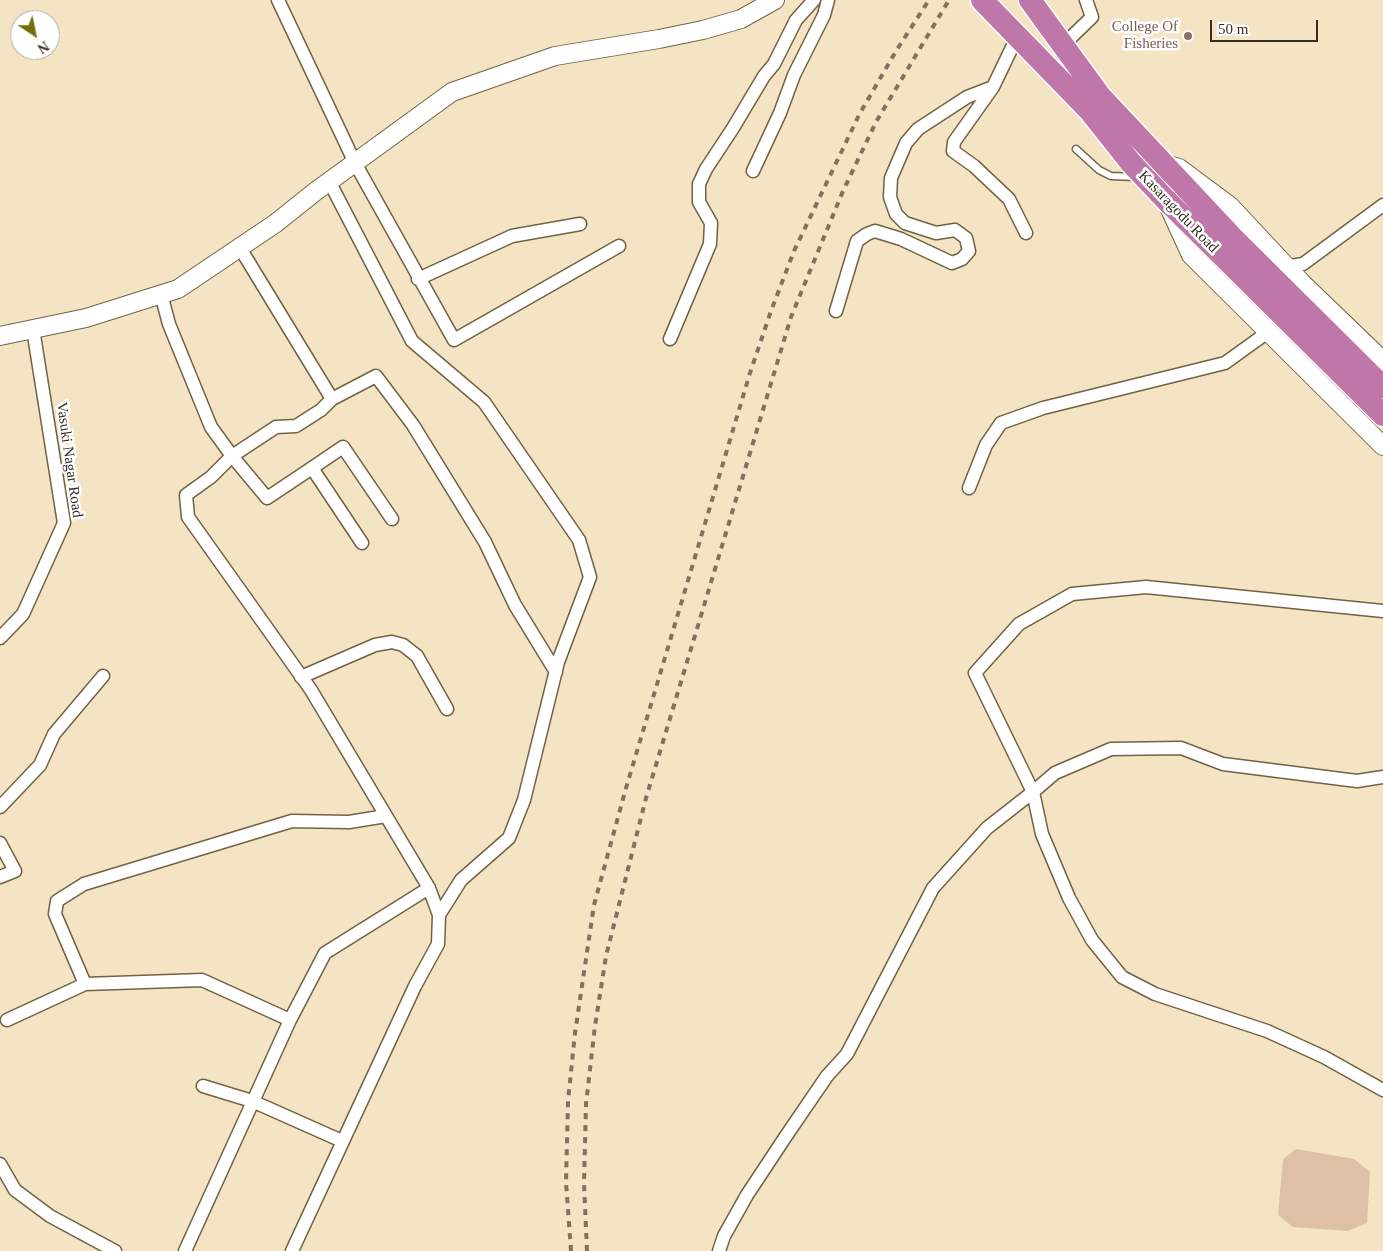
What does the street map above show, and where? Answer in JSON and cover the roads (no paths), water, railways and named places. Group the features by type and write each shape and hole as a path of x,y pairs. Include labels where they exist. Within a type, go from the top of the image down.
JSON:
{"highway":[{"name":"Kasaragodu Road","path":"982,0 1089,110 1166,200 1383,415"},
{"name":"Kasaragodu Road","path":"1030,0 1100,96 1232,238 1383,387"}],"street":[{"path":"278,0 355,163 418,279 454,340 619,246"},
{"path":"0,336 86,318 178,289 276,223 329,181 452,92 555,56 659,40 703,30 741,19 775,0"},
{"path":"670,339 710,244 711,223 699,202 699,184 706,169 764,76 774,64 796,20 814,0"},
{"path":"753,171 780,113 794,75 824,15 828,0"},
{"path":"1062,46 1092,17 1086,0"},
{"path":"1017,37 993,87 954,142 953,151 974,166 1009,200 1026,233"},
{"path":"836,311 857,241 867,234 876,231 900,239 952,263 962,259 969,250 966,238 955,230 936,233 905,223 896,214 890,197 891,178 906,143 918,129 968,97 993,87"},
{"path":"1162,162 1179,168 1230,206 1294,265 1302,283 1383,361"},
{"path":"329,181 412,341 484,402 579,540 590,577 556,672 524,800 509,838 461,880 439,915"},
{"path":"1166,200 1191,255 1383,446"},
{"path":"1294,265 1383,205"},
{"path":"418,279 512,236 580,224"},
{"path":"240,248 332,399"},
{"path":"160,294 169,324 211,427 267,498 343,447 392,519"},
{"name":"Vasuki Nagar Road","path":"0,638 23,614 64,523 33,329"},
{"path":"969,488 986,445 1001,422 1043,408 1225,363 1268,332"},
{"path":"292,1251 415,986 438,944 439,915 429,888 301,677 188,517 186,495 211,477 232,456 276,427 296,426 322,410 332,399 376,376 413,426 485,542 515,605 556,672"},
{"path":"312,468 362,543"},
{"path":"1383,611 1146,587 1072,594 1019,624 975,673 1033,792 1042,834 1069,898 1092,940 1122,977 1156,994 1267,1031 1324,1057 1383,1090"},
{"path":"301,677 375,645 392,642 403,645 417,656 447,709"},
{"path":"0,807 40,764 54,734 103,676"},
{"path":"719,1251 724,1236 747,1195 827,1076 847,1054 933,888 987,828 1055,773 1111,749 1181,748 1223,764 1357,781 1383,777"},
{"path":"85,984 55,914 56,901 84,884 292,822 349,822 386,816"},
{"path":"0,843 15,871 0,877"},
{"path":"184,1251 290,1020 325,953 429,888"},
{"path":"2,1018 85,984 202,980 290,1020"},
{"path":"203,1086 252,1101 342,1141"},
{"path":"0,1164 15,1190 50,1216 115,1251"}],"lane":[{"path":"1076,149 1099,170 1111,176 1144,176"}],"railway":[{"path":"571,1251 566,1182 568,1101 575,1033 594,905 626,788 750,373 794,251 859,115 896,51 929,0"},
{"path":"587,1251 584,1183 586,1104 595,1026 606,956 646,798 791,317 843,191 876,122 949,0"}],"place":[{"name":"College Of Fisheries","path":"1188,36"}]}
